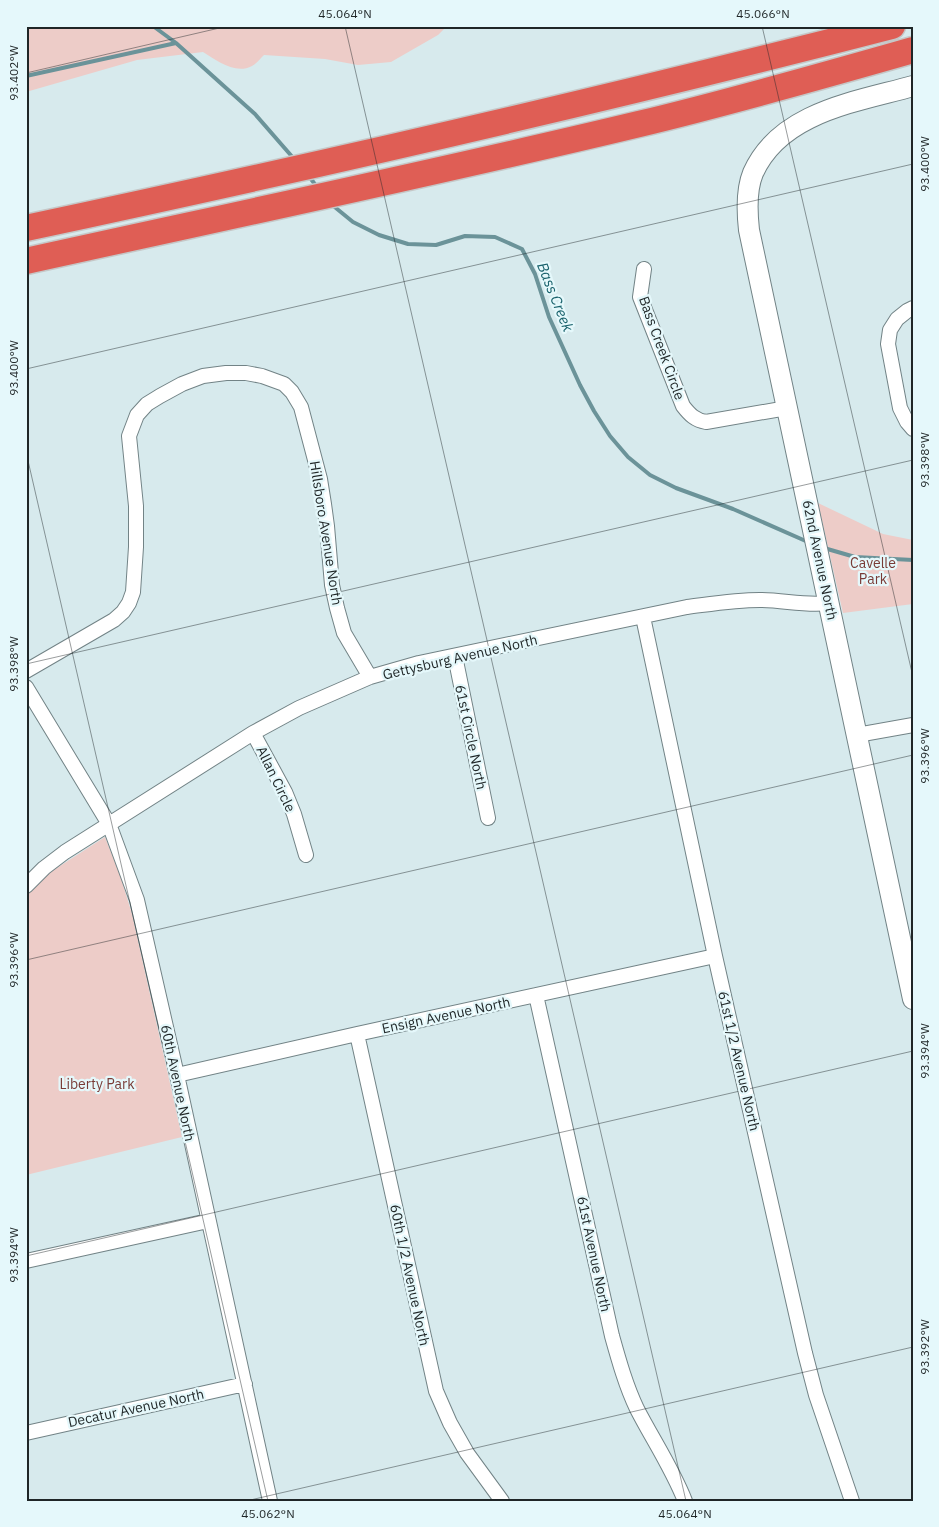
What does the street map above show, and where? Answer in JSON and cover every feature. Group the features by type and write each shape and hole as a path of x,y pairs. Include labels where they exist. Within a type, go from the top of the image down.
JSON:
{"highway":[{"path":"26,228 344,159 613,96 892,26"},
{"path":"26,261 639,124 913,50"}],"street":[{"name":"62nd Avenue North","path":"913,86 822,113 787,131 773,143 762,157 752,174 748,193 748,230 913,999"},
{"name":"Bass Creek Circle","path":"644,269 640,297 684,406 689,414 697,420 706,422 787,408"},
{"path":"913,308 907,310 890,330 888,344 900,408 907,422 913,428"},
{"name":"Hillsboro Avenue North","path":"26,671 114,620 130,603 133,592 136,547 136,506 130,436 137,416 147,404 182,384 203,376 246,373 262,376 284,384 292,392 301,407 320,479 332,585 337,608 344,633 370,677"},
{"name":"Gettysburg Avenue North","path":"26,886 44,868 65,852 253,733 299,708 370,677 419,663 687,608 725,602 762,600 815,605 829,603"},
{"name":"61st 1/2 Avenue North","path":"643,617 715,956 805,1353 816,1395 852,1501"},
{"name":"61st Circle North","path":"455,656 488,818"},
{"name":"60th Avenue North","path":"26,687 110,824 136,900 177,1075 270,1501"},
{"path":"857,735 913,725"},
{"name":"Allan Circle","path":"253,733 285,792 294,814 306,855"},
{"name":"Ensign Avenue North","path":"177,1075 715,956"},
{"name":"61st Avenue North","path":"536,995 612,1336 622,1372 637,1407 676,1478 685,1501"},
{"name":"60th 1/2 Avenue North","path":"357,1034 436,1390 450,1423 468,1453 502,1501"},
{"path":"26,1261 208,1221"},
{"name":"Decatur Avenue North","path":"26,1433 245,1384"}],"green space":[{"path":"26,26 447,26 438,35 391,62 358,65 325,59 264,55 252,66 239,69 232,68 203,52 137,60 26,92"},
{"name":"Cavelle Park","path":"818,503 883,534 913,540 913,604 843,613"},
{"name":"Liberty Park","path":"105,837 120,875 132,914 182,1137 26,1175 26,895 49,873"}],"waterway":[{"name":"Bass Creek","path":"153,26 176,43 255,114 295,160"},
{"path":"26,76 176,43"},
{"name":"Bass Creek","path":"308,175 317,187"},
{"name":"Bass Creek","path":"331,204 353,222 379,235 408,244 436,245 465,236 495,237 522,249 535,274 549,317 580,385 610,436 628,457 650,475 676,488 733,509 808,542"},
{"name":"Bass Creek","path":"824,548 855,557 913,560"}]}
